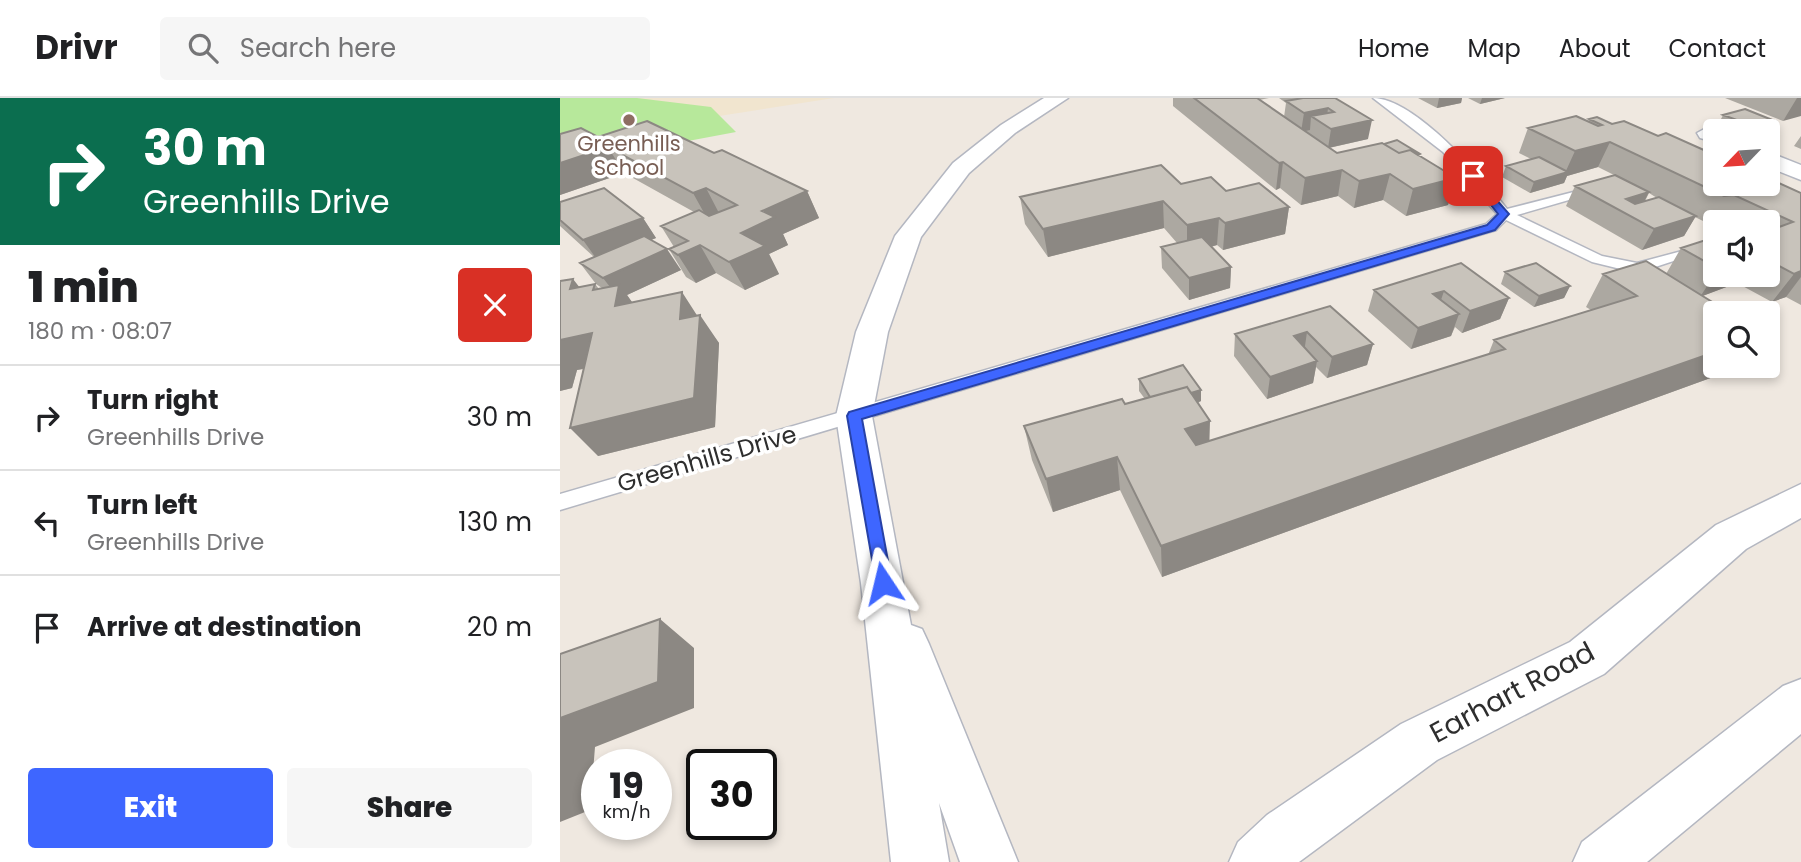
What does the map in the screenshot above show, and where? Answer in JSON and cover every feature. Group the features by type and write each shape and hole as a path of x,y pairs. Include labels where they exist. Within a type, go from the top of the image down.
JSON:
{"street":[{"path":"920,862 883,583 854,416 872,332 908,236 961,168 1008,129 1059,98"},
{"path":"1780,164 1801,173"},
{"name":"Earhart Road","path":"1258,862 1287,835 1419,742 1587,658 1731,537 1801,499"},
{"path":"883,583 989,862"},
{"path":"1602,862 1801,703"}],"lane":[{"path":"1378,98 1403,113 1458,160 1504,214 1597,259 1637,268 1697,251"},
{"name":"Greenhills Drive","path":"560,502 1448,241 1491,227 1504,214 1588,190"}],"shaded area":[{"name":"Greenhills School","path":"560,98 834,98 560,141"}],"green space":[{"path":"560,98 637,98 711,107 736,132 560,165"}],"building":[{"path":"1194,98 1257,98 1337,153 1382,143 1399,153 1410,150 1456,178 1413,189 1390,174 1359,181 1342,170 1305,178 1283,162 1279,163"},
{"path":"1335,98 1372,120 1331,129 1311,116 1334,112 1328,108 1304,113 1286,101"},
{"path":"1745,109 1770,119 1734,119 1723,115"},
{"path":"1576,116 1598,126 1602,125 1589,119 1597,117 1612,124 1624,121 1658,136 1666,133 1703,150 1703,186 1610,142 1575,151 1528,128"},
{"path":"647,121 714,153 722,150 807,191 762,211 775,217 741,233 765,246 729,262 700,245 678,255 669,249 688,241 661,226 699,210 709,216 737,205 706,188 693,193 608,147 560,163 560,134 581,128 598,137"},
{"path":"1397,140 1420,154 1410,150 1399,153 1384,144"},
{"path":"1539,157 1568,172 1534,182 1506,166"},
{"path":"1161,165 1181,184 1211,177 1226,191 1259,183 1289,207 1225,223 1219,218 1187,225 1163,201 1043,229 1020,197"},
{"path":"1615,175 1649,192 1626,199 1635,204 1659,197 1696,216 1654,229 1575,186"},
{"path":"1780,183 1801,193 1801,271 1794,274 1780,266 1780,227 1793,222 1780,216 1780,210 1767,210 1736,196 1780,196"},
{"path":"604,188 643,218 583,240 560,220 560,202"},
{"path":"644,236 667,249 603,278 580,263"},
{"path":"1202,237 1231,267 1189,278 1161,247"},
{"path":"1703,241 1703,260 1681,248"},
{"path":"1646,261 1711,301 1703,301 1703,356 1161,546 1117,457 1046,479 1024,426 1122,399 1125,404 1187,387 1210,421 1185,429 1196,445 1505,349 1494,340 1637,296 1603,274"},
{"path":"1461,263 1509,298 1470,311 1444,291 1433,294 1459,314 1418,328 1374,290"},
{"path":"1536,263 1570,286 1539,296 1505,272"},
{"path":"573,279 570,289 595,284 593,290 619,285 615,306 682,292 680,319 700,315 694,398 570,428 592,333 560,340 560,281"},
{"path":"1330,306 1373,344 1332,357 1307,332 1294,336 1317,361 1270,377 1235,334"},
{"path":"1183,365 1201,390 1191,393 1187,387 1150,397 1139,379"},
{"path":"660,619 658,682 560,718 560,654"}],"place":[{"name":"Greenhills School","path":"629,120"}],"route":[{"path":"883,583 854,416 1491,227 1504,214 1473,176"}]}
